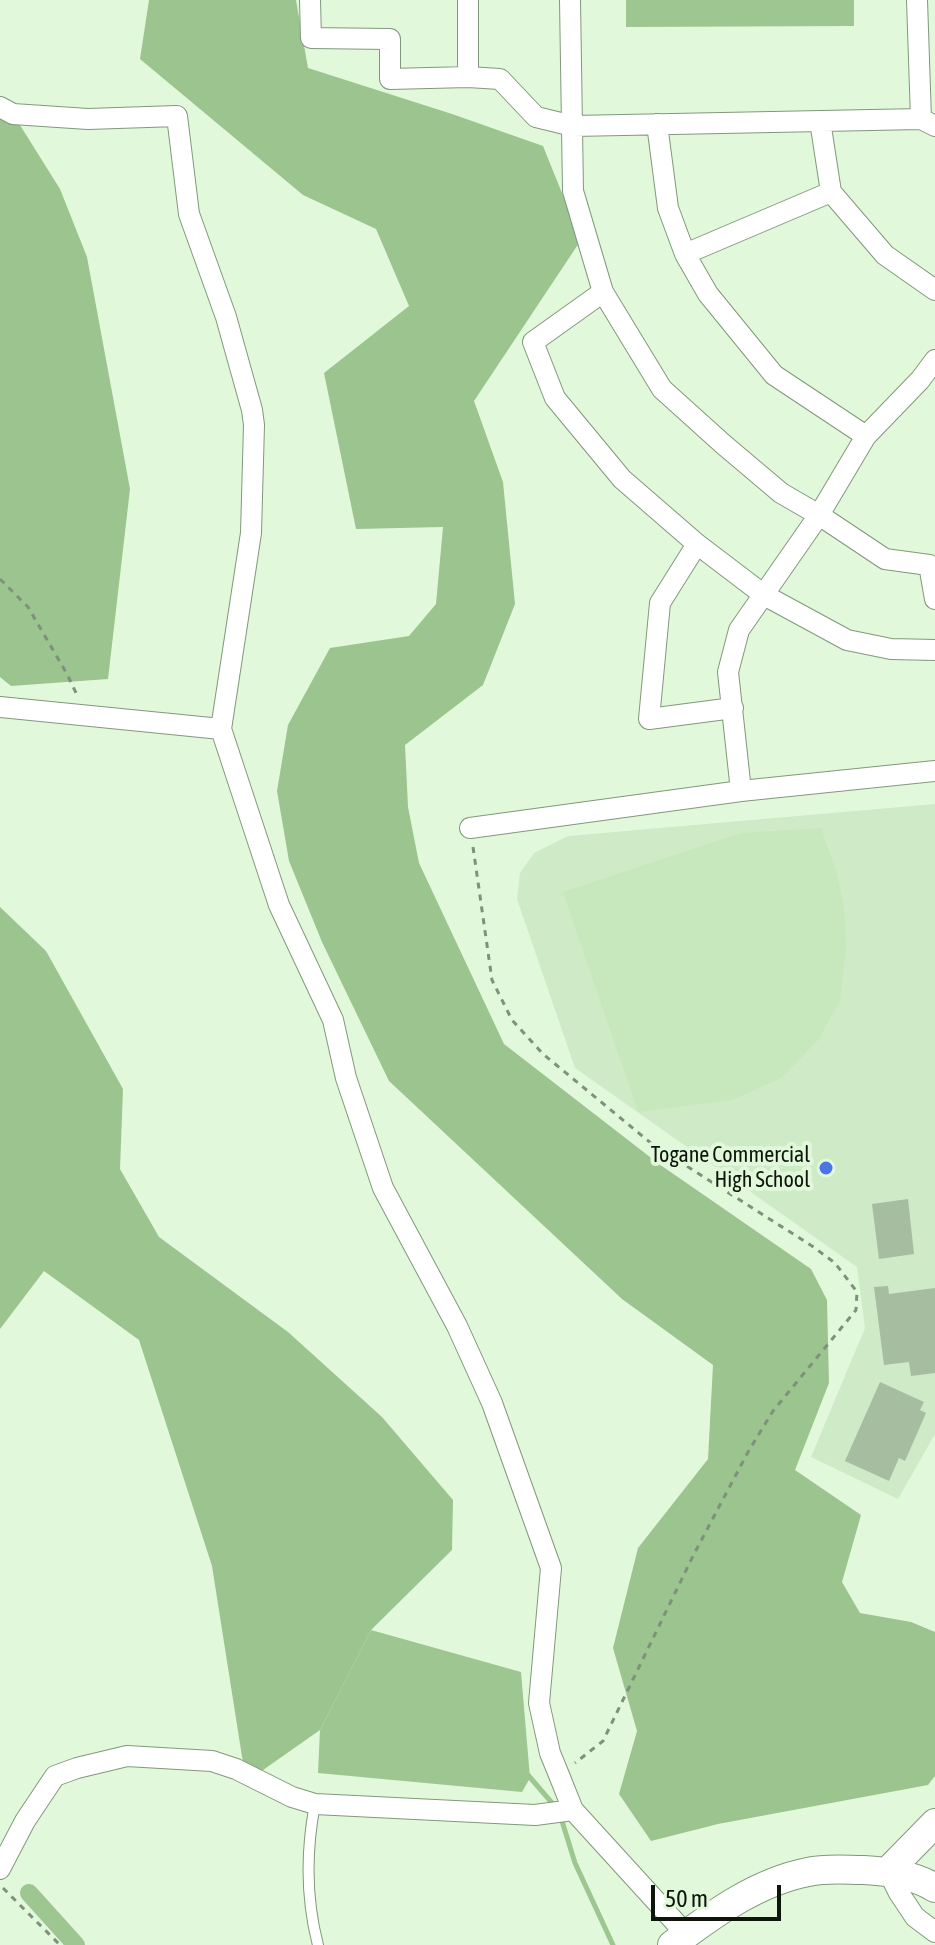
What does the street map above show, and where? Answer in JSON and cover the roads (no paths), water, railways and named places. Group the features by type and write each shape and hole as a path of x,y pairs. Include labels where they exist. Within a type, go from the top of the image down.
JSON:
{"main road":[{"path":"888,1871 935,1823"},
{"path":"679,1940 748,1893 808,1872 832,1869 888,1871 935,1888"}],"street":[{"path":"310,0 311,38 390,39 390,79 500,79 536,117 573,126 928,122 917,0"},
{"path":"468,0 468,77"},
{"path":"570,0 573,191 603,292 662,389 781,493 885,559 929,565 935,599"},
{"path":"0,107 13,114 88,119 177,116 189,214 226,317 254,425 251,533 221,729 279,905 333,1020 346,1078 383,1188 457,1326 492,1403 551,1568 539,1703 550,1753 573,1810 679,1940"},
{"path":"820,121 831,192 885,255 935,290"},
{"path":"657,124 668,208 685,254 708,294 774,375 866,436"},
{"path":"685,254 831,192"},
{"path":"603,292 533,342 555,398 622,479 697,544 764,595 847,640 891,649 935,650"},
{"path":"741,791 728,672 739,630 819,515 866,436 928,386 935,360"},
{"path":"697,544 660,603 649,719 733,708"},
{"path":"0,707 221,729"},
{"path":"470,828 741,791 935,771"},
{"path":"0,1869 25,1821 55,1776 127,1756 212,1761 236,1769 292,1797 315,1804 535,1815 573,1810"},
{"path":"888,1871 915,1917 935,1932"}],"lane":[{"path":"315,1804 310,1830 308,1876 312,1921 318,1945"}],"waterway":[{"path":"528,1775 552,1803"},
{"path":"562,1821 575,1863 613,1945"},
{"path":"29,1893 76,1945"}],"place":[{"name":"Togane Commercial High School","path":"826,1168"}]}
